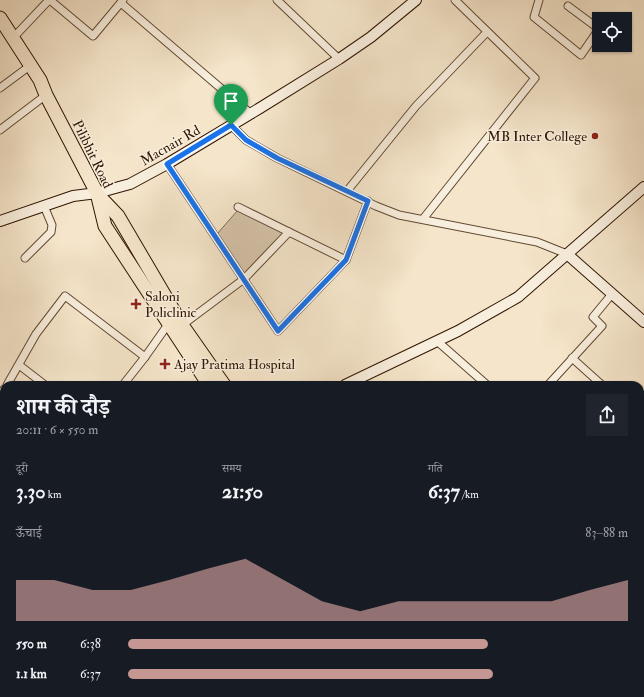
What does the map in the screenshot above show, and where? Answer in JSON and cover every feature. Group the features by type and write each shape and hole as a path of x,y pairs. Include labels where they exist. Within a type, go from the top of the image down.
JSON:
{"highway":[{"name":"Pilibhit Road","path":"0,18 40,80 46,95 97,194 118,216 175,326"},
{"path":"175,326 207,381"},
{"path":"175,326 221,381"}],"street":[{"path":"13,38 49,0 93,36 122,2 251,114"},
{"path":"277,0 339,59"},
{"name":"Macnair Rd","path":"0,221 73,196 97,194 130,184 167,164 251,114 339,59 371,37 416,0"},
{"path":"423,219 535,78 455,0"},
{"path":"539,0 534,16 581,55 599,29 568,6"},
{"path":"347,191 416,106 487,32"},
{"path":"0,88 31,65"},
{"path":"0,130 46,95"},
{"path":"231,125 246,140 277,158 400,215 536,242 567,254 644,322"},
{"path":"167,164 278,331 346,260 368,201"},
{"path":"353,381 458,331 518,297 644,187"},
{"path":"25,258 51,232 52,225 44,206"},
{"path":"238,207 346,260"},
{"path":"126,381 145,357 175,326 244,279 289,232"},
{"path":"552,381 602,326 593,317 612,294"},
{"path":"9,381 36,334 65,296 145,357"},
{"path":"437,341 482,381"},
{"path":"572,358 598,381"},
{"path":"19,365 40,381"}],"shaded area":[{"path":"238,210 284,233 244,276 217,234"}],"place":[{"name":"MB Inter College","path":"595,136"},
{"name":"Saloni Policlinic","path":"136,304"},
{"name":"Ajay Pratima Hospital","path":"165,364"}],"route":[{"path":"231,125 246,140 277,158 368,201 346,260 278,331 167,164 231,125"}]}
